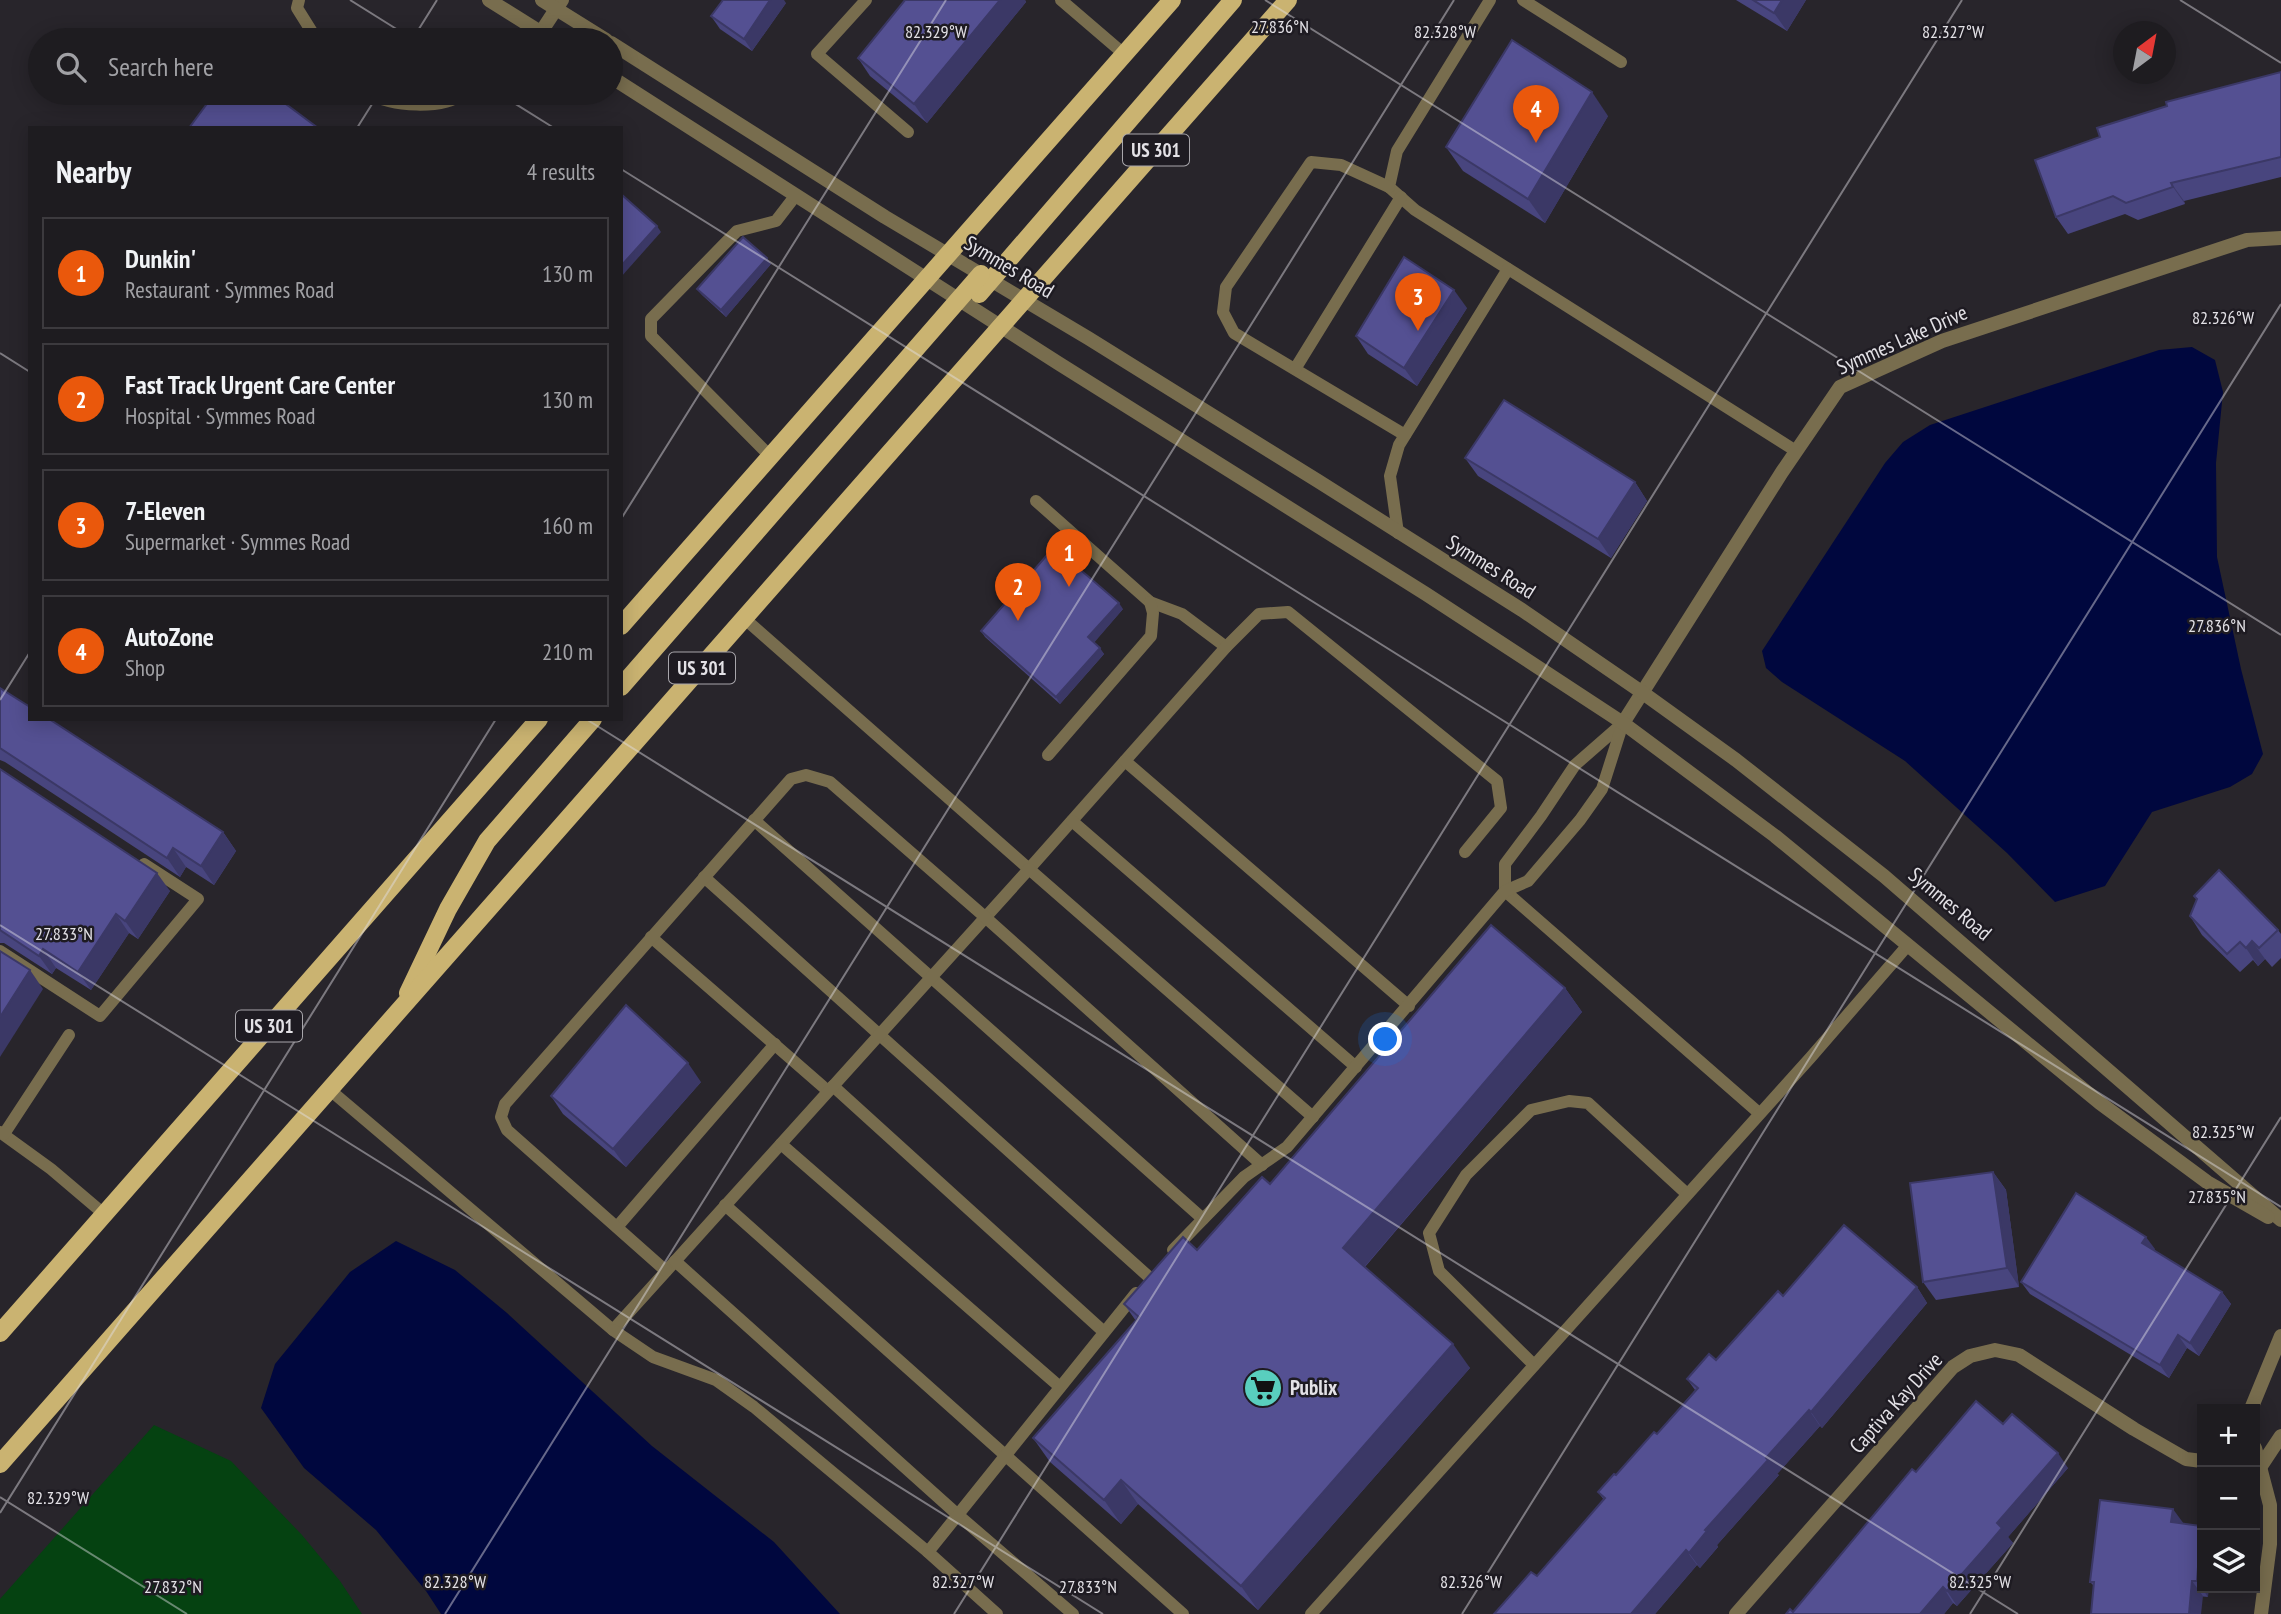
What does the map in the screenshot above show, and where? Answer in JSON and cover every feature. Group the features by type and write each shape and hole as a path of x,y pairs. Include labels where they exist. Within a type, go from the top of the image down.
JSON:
{"main road":[{"path":"623,624 1172,0"},
{"path":"623,685 1233,0"},
{"name":"US 301","path":"0,1464 1288,0"},
{"name":"US 301","path":"0,1333 537,721"},
{"path":"402,1010 448,909 487,841 591,721"}],"street":[{"path":"489,0 527,28"},
{"path":"542,0 559,4 590,28"},
{"path":"546,28 559,4"},
{"name":"Symmes Road","path":"623,51 1522,610 1643,693 1746,768 1884,876 2281,1222"},
{"name":"Symmes Road","path":"623,85 1437,601 1623,723 1775,836 2074,1083 2144,1137 2207,1182 2281,1222"},
{"name":"Symmes Lake Drive","path":"1623,723 1796,451 1840,387 1942,341 2247,240 2281,238"},
{"path":"2253,1404 2281,1336"},
{"name":"Captiva Kay Drive","path":"1736,1614 1953,1367 1970,1356 1995,1350 2019,1355 2165,1447 2186,1459 2197,1460"},
{"path":"2258,1467 2281,1436"},
{"path":"2260,1477 2270,1505 2270,1544 2261,1614"}],"lane":[{"path":"299,0 297,8 310,28"},
{"path":"866,0 817,54 908,132"},
{"path":"1061,0 1124,54"},
{"path":"1389,187 1397,151 1490,0"},
{"path":"1523,0 1621,62"},
{"path":"1405,435 1234,333 1223,312 1226,287 1311,162 1341,165 1389,187 1415,210 1796,451"},
{"path":"771,457 651,336 651,319 737,231 776,221 796,195"},
{"path":"1295,369 1401,197"},
{"path":"1398,533 1390,476 1399,445 1508,269"},
{"path":"1036,501 1150,602 1182,614 1226,647"},
{"path":"1048,755 1151,636 1153,613 1150,602"},
{"path":"612,1330 1226,647 1259,614 1288,612 1497,781 1501,807 1465,852"},
{"path":"745,619 1313,1117"},
{"path":"1623,723 1575,765 1504,864 1505,891 1759,1114"},
{"path":"928,1552 1158,1267 1244,1177 1287,1147 1505,891 1528,881 1602,789 1623,723"},
{"path":"1125,761 1409,1006"},
{"path":"1073,1614 671,1266 617,1227 507,1130 501,1117 505,1104 791,779 806,775 830,782 985,916 1262,1165"},
{"path":"754,820 1203,1219"},
{"path":"1072,821 1356,1067"},
{"path":"0,951 100,1016 198,900 128,854"},
{"path":"704,877 878,1036 1158,1267"},
{"path":"651,937 831,1089 1104,1332"},
{"path":"1311,1614 1908,945"},
{"path":"0,1149 4,1135 69,1035"},
{"path":"617,1227 775,1044"},
{"path":"330,1090 612,1330 653,1357 716,1380 754,1407 928,1552 997,1614"},
{"path":"1534,1365 1439,1271 1429,1233 1466,1175 1531,1110 1569,1101 1588,1103 1687,1194"},
{"path":"4,1135 51,1169 104,1214"},
{"path":"781,1144 1060,1387"},
{"path":"725,1205 1183,1614"}],"green space":[{"path":"154,1425 231,1461 302,1535 340,1581 362,1614 0,1614 0,1599"}],"shaded area":[{"path":"2192,347 2215,360 2223,392 2216,463 2217,557 2263,754 2252,774 2230,787 2152,812 2105,886 2055,902 2007,853 1905,761 1782,682 1766,668 1762,651 1885,463 1903,442 1930,425 2159,350"},
{"path":"396,1241 455,1270 507,1313 652,1446 774,1542 840,1614 441,1614 426,1591 376,1530 304,1468 261,1408 275,1364 350,1272"}],"building":[{"path":"723,0 770,0 744,39 711,16"},
{"path":"905,0 1000,0 914,104 858,58"},
{"path":"1753,0 1782,0 1774,13"},
{"path":"1512,40 1592,92 1528,199 1446,147"},
{"path":"2281,72 2281,157 2171,183 2173,187 2126,203 2113,196 2056,217 2035,160 2100,137 2097,128 2167,106 2166,102"},
{"path":"206,105 287,105 315,126 190,126"},
{"path":"623,196 657,226 623,264"},
{"path":"743,237 767,258 721,310 697,289"},
{"path":"1404,257 1454,290 1404,368 1356,336"},
{"path":"1504,400 1635,482 1598,539 1465,458"},
{"path":"1054,547 1119,603 1088,637 1100,648 1056,697 981,631"},
{"path":"0,688 28,706 28,721 52,721 223,832 201,866 173,848 167,858 0,748"},
{"path":"0,769 157,873 125,921 116,914 78,972 43,949 39,956 0,930"},
{"path":"2219,870 2278,930 2259,948 2252,941 2246,948 2240,942 2227,954 2190,916 2197,899 2194,896"},
{"path":"1491,925 1565,988 1343,1248 1453,1344 1241,1586 1121,1480 1104,1500 1033,1438 1139,1317 1124,1304 1183,1237 1197,1250 1262,1177 1270,1184"},
{"path":"0,951 30,970 0,1017"},
{"path":"626,1005 688,1063 613,1149 551,1096"},
{"path":"1993,1172 2007,1268 1923,1282 1910,1183"},
{"path":"2076,1193 2146,1237 2142,1243 2222,1292 2190,1343 2178,1335 2160,1365 2021,1282"},
{"path":"1844,1225 1917,1287 1811,1412 1809,1410 1766,1458 1768,1460 1705,1530 1707,1531 1689,1553 1686,1550 1631,1614 1494,1614 1531,1572 1537,1576 1605,1498 1598,1492 1654,1432 1657,1434 1698,1388 1687,1379 1709,1354 1716,1360 1778,1291 1783,1296"},
{"path":"1976,1401 2003,1424 2012,1414 2058,1453 1997,1523 2002,1528 1947,1591 1943,1587 1920,1614 1786,1614 1790,1609 1793,1612 1912,1469 1916,1472"},
{"path":"2100,1500 2173,1509 2171,1522 2197,1525 2197,1581 2192,1581 2189,1614 2091,1614 2094,1582 2090,1582"}],"place":[{"name":"AutoZone","path":"1536,143"},
{"name":"7-Eleven","path":"1418,331"},
{"name":"Dunkin'","path":"1069,587"},
{"name":"Fast Track Urgent Care Center","path":"1018,621"},
{"name":"Publix","path":"1263,1388"}]}
